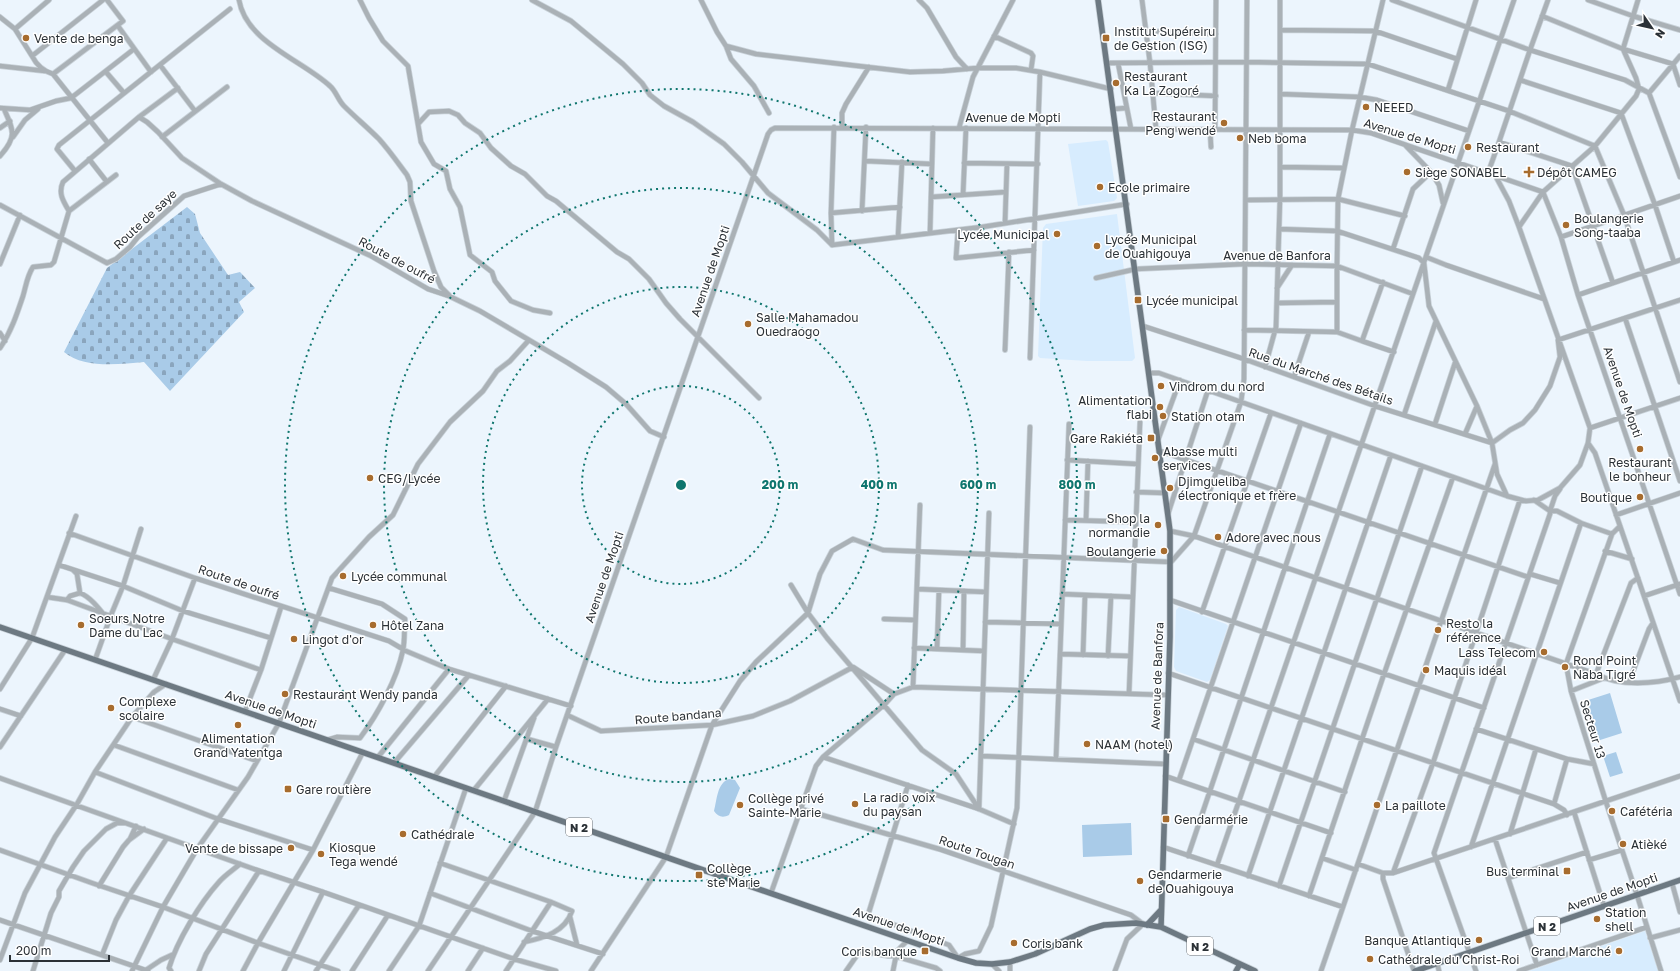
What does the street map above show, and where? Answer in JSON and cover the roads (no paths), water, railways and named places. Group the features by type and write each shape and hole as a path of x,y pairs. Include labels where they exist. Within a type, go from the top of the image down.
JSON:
{"main road":[{"name":"Avenue de Banfora","path":"1098,0 1136,269 1170,531 1171,562 1160,927"},
{"name":"Avenue de Mopti","path":"0,627 907,941 976,963 992,964 1010,962 1035,954 1075,935 1097,927 1124,923 1160,927 1255,971"},
{"name":"Avenue de Mopti","path":"1414,971 1680,880"},
{"path":"1145,925 1161,910"},
{"path":"1236,971 1240,964"}],"street":[{"path":"15,29 48,0"},
{"path":"32,56 103,0"},
{"path":"54,74 123,21 107,0"},
{"path":"239,0 241,10 254,28 268,42 332,87 343,105 380,140 407,176 410,182 411,201 434,271 441,287 449,296"},
{"path":"360,0 383,41 408,66 421,142 425,152 434,164 446,172 450,189 460,207 470,255 492,272 495,281 511,301 532,310 550,314"},
{"path":"532,0 571,21 590,35 623,64 642,83 650,95 664,106 693,122 724,144 742,162 753,177 768,193 817,230 832,245"},
{"path":"701,0 717,32 726,46 731,59 754,86 769,113"},
{"path":"959,128 973,77 1013,0"},
{"path":"1142,0 1156,129"},
{"path":"1211,147 1216,96 1216,0"},
{"path":"591,971 666,857 712,725 740,681 756,662 808,613 820,574 832,550 853,539 883,550 1171,562 1194,536 1241,402 1244,379 1247,0"},
{"path":"1265,367 1276,331 1280,198 1280,0"},
{"path":"1338,332 1338,199 1352,130 1383,0"},
{"path":"1392,0 1468,26 1530,50 1625,80 1639,89 1649,93 1680,177"},
{"path":"1448,90 1476,0"},
{"path":"1218,866 1514,0"},
{"path":"1488,173 1548,0"},
{"path":"1588,0 1633,16 1680,30"},
{"path":"1519,227 1543,192 1595,146 1621,112 1636,96 1639,89 1636,78 1623,49 1638,0"},
{"path":"921,1 956,57 968,69"},
{"path":"75,171 57,148 230,9"},
{"path":"1542,16 1623,49 1673,64"},
{"path":"0,17 15,29 36,64 45,71"},
{"path":"118,26 151,72"},
{"path":"1280,30 1376,32 1457,59"},
{"path":"1146,31 1216,34"},
{"path":"994,36 1031,53 1033,56 1031,70"},
{"path":"726,46 756,54 910,72 978,68 1016,68 1031,70 1111,89"},
{"path":"2,108 30,110 71,98 134,49"},
{"path":"1649,93 1680,56"},
{"path":"1107,63 1280,62 1368,64 1509,111 1595,146 1624,215 1680,382"},
{"path":"1118,63 1131,129"},
{"path":"1673,64 1680,85"},
{"path":"0,66 45,71 54,74 71,98 108,143"},
{"path":"160,66 195,111"},
{"path":"842,127 842,113 846,104 869,67"},
{"path":"106,72 124,93"},
{"path":"1030,358 1038,164 1040,72"},
{"path":"1520,80 1621,112"},
{"path":"162,137 227,87"},
{"path":"69,211 62,198 61,186 63,182 139,117 178,88"},
{"path":"1153,93 1216,96"},
{"path":"1280,94 1360,97 1377,100 1469,131"},
{"path":"0,156 8,148 13,137 25,120 41,107"},
{"path":"2,108 10,121 13,137"},
{"path":"1114,109 1126,108"},
{"path":"418,124 429,112 449,111 458,115 465,123 480,133 491,148 511,166 525,174 547,196 556,201 617,252 630,259 649,279 666,303 698,338 759,398"},
{"path":"1621,112 1674,262"},
{"name":"Route de oufré","path":"139,117 147,122 182,158 221,184 252,201 371,256 428,289 449,296 480,311 606,387 626,404 650,430 664,436"},
{"path":"0,128 10,121"},
{"path":"832,245 834,127"},
{"path":"862,211 866,127"},
{"name":"Avenue de Mopti","path":"536,812 556,747 768,134 775,128 866,127 1117,130 1352,130 1371,133 1405,144 1543,192 1561,237 1578,295 1649,504 1678,584 1680,594"},
{"path":"930,233 933,128"},
{"path":"963,195 966,128"},
{"path":"1499,142 1572,166"},
{"path":"1405,144 1432,172 1439,185 1443,199 1443,207"},
{"path":"89,159 107,182"},
{"path":"864,161 932,164"},
{"path":"898,237 902,162"},
{"path":"964,163 1038,164"},
{"path":"1005,223 1007,164"},
{"path":"1572,166 1594,225 1613,283"},
{"path":"1280,167 1344,168"},
{"path":"1393,249 1413,189 1432,172"},
{"path":"0,348 5,341 17,314 28,273 33,267 51,265 54,262 69,211 116,175"},
{"path":"1476,971 1434,853 1555,496 1580,465 1588,443 1590,428 1519,227 1509,201 1495,175"},
{"name":"Route de saye","path":"0,205 107,263 116,259 130,247 138,237 184,196 221,184"},
{"path":"931,197 1006,192"},
{"path":"1561,237 1680,196"},
{"path":"1246,200 1280,198 1338,199 1405,216"},
{"path":"832,245 958,230 1127,204"},
{"path":"832,213 900,208"},
{"path":"0,264 20,215"},
{"path":"958,230 956,258 1034,250"},
{"path":"1279,230 1337,232 1419,258 1424,263 1429,306 1455,363 1477,406 1492,443 1500,484 1507,496"},
{"path":"1005,350 1009,252"},
{"path":"1426,257 1544,299"},
{"path":"1578,295 1680,260"},
{"name":"Avenue de Banfora","path":"1136,269 1245,264 1337,266 1413,294"},
{"path":"1277,288 1292,265"},
{"path":"1096,278 1136,269"},
{"path":"1362,341 1383,282"},
{"path":"1558,340 1680,300"},
{"path":"1277,303 1337,302"},
{"path":"1625,318 1680,481"},
{"path":"1404,415 1436,321"},
{"name":"Rue du Marché des Bétails","path":"1143,326 1244,359 1375,406 1492,443"},
{"path":"1244,330 1338,332 1394,352"},
{"path":"1294,377 1309,332"},
{"path":"0,333 5,341"},
{"path":"133,969 163,907 197,849 257,761 279,723 332,578 369,537 393,515 418,464 450,422 483,391 497,371 529,340"},
{"path":"1492,443 1523,423 1535,410 1550,386 1560,357 1558,340"},
{"path":"1435,424 1455,363"},
{"path":"1150,373 1159,373 1180,380 1526,502 1543,498 1560,488"},
{"path":"1158,440 1180,380"},
{"name":"Avenue de Banfora","path":"1168,514 1208,390"},
{"path":"1590,428 1680,398"},
{"path":"1465,434 1477,406"},
{"path":"1202,612 1271,412"},
{"path":"1129,694 1137,464 1140,422"},
{"path":"1179,780 1302,423"},
{"path":"1056,759 1069,424"},
{"path":"908,785 868,915 949,945 958,958 965,954 979,951 990,926 1004,872 1017,808 1030,427"},
{"path":"1188,856 1330,434"},
{"path":"1588,443 1595,453 1680,701"},
{"path":"1160,451 1400,534 1498,566 1560,584"},
{"path":"1248,876 1391,455"},
{"path":"1067,460 1137,464"},
{"path":"1086,520 1088,461"},
{"path":"1321,971 1495,462"},
{"path":"1279,886 1422,466"},
{"path":"1309,896 1384,674 1453,477"},
{"path":"1136,492 1165,493"},
{"path":"1616,515 1680,493"},
{"path":"1393,874 1433,763 1520,500"},
{"path":"1534,500 1550,511 1557,511 1581,523 1612,534"},
{"path":"913,687 920,505"},
{"path":"979,809 989,513"},
{"path":"0,689 32,638 76,516"},
{"path":"1065,520 1135,522"},
{"path":"1471,847 1535,654 1581,523"},
{"name":"Secteur 13","path":"1620,526 1612,534 1605,551 1566,664 1571,691 1606,802 1638,895 1661,971"},
{"path":"95,660 108,621 123,586 141,529"},
{"path":"1170,531 1194,536 1604,678 1641,683 1680,677"},
{"name":"Route de oufré","path":"69,533 195,578 389,641 403,649 449,669 571,706"},
{"path":"1605,551 1632,559"},
{"path":"59,565 123,586 183,611 271,638"},
{"path":"71,569 77,574 80,593"},
{"path":"153,680 172,639 195,578"},
{"path":"1596,674 1631,583 1638,578"},
{"path":"1644,596 1678,584"},
{"path":"791,585 808,613 827,638 885,704 922,750 956,774 979,809"},
{"path":"327,740 337,737 360,738 374,718 395,674 403,649 405,619 382,604 329,588"},
{"path":"916,589 986,592"},
{"path":"937,649 938,590"},
{"path":"963,650 964,591"},
{"path":"67,600 70,596 80,593 88,596 92,603 108,621"},
{"path":"1062,594 1132,597"},
{"path":"1083,655 1085,595"},
{"path":"1108,656 1111,596"},
{"path":"47,597 67,600 111,615 172,639 261,670"},
{"path":"1170,600 1294,644 1484,708"},
{"path":"245,711 261,670 281,607"},
{"path":"884,619 915,620"},
{"path":"985,622 1061,624"},
{"path":"1629,682 1649,628 1654,623"},
{"path":"914,648 984,651"},
{"path":"0,747 65,650"},
{"path":"1060,654 1130,656"},
{"path":"853,667 894,694"},
{"name":"Route bandana","path":"567,715 601,731 712,725 753,716 790,701 853,667"},
{"path":"378,757 449,669"},
{"path":"1168,673 1554,804 1564,810 1567,815"},
{"path":"394,763 469,674"},
{"path":"1571,691 1604,678"},
{"path":"0,960 12,924 25,893 55,837 77,804 95,772 132,717 154,692 166,684"},
{"path":"434,777 506,686"},
{"path":"771,894 816,766 823,757 885,704 894,694 913,687 1167,695"},
{"path":"474,790 548,699"},
{"path":"0,709 21,716"},
{"path":"504,801 536,714"},
{"path":"132,717 257,761"},
{"path":"1476,729 1568,759 1594,764"},
{"path":"527,739 556,747"},
{"path":"1193,739 1345,792"},
{"path":"114,745 238,790"},
{"path":"1510,834 1536,749"},
{"path":"243,971 293,882 313,850 363,752"},
{"path":"980,756 1165,764"},
{"path":"823,757 979,809 1014,824"},
{"path":"1554,804 1568,759"},
{"path":"95,772 218,819 313,850"},
{"path":"1165,776 1330,833"},
{"path":"1358,864 1383,873 1393,874 1680,776"},
{"path":"0,778 77,804 259,871 452,937 514,960 540,969 556,971"},
{"path":"389,971 419,926 466,788"},
{"name":"Route Tougan","path":"801,809 892,835 1004,872 1131,915 1145,925"},
{"path":"428,971 536,812"},
{"path":"1574,812 1604,906"},
{"path":"33,971 51,913 59,897 59,891 68,874 84,851 106,829 117,823 126,823"},
{"path":"99,886 129,840 136,826"},
{"path":"129,840 144,829"},
{"path":"102,955 116,920 129,896 167,838"},
{"path":"1494,839 1537,965"},
{"path":"1163,847 1343,907"},
{"path":"0,850 99,886 163,907 338,971"},
{"path":"1589,860 1622,850"},
{"path":"1508,878 1587,852"},
{"path":"1322,858 1356,870"},
{"path":"440,863 551,902 572,911 566,922 548,936 524,942"},
{"path":"171,971 169,968 174,954 207,896 220,881 240,864"},
{"path":"199,971 206,954 221,929 230,918 259,871"},
{"path":"1383,873 1383,879 1414,971"},
{"path":"1672,883 1680,912"},
{"path":"284,971 323,892"},
{"path":"430,893 532,931 603,954"},
{"path":"506,971 551,902"},
{"path":"316,971 359,905"},
{"path":"352,971 388,915"},
{"path":"570,917 578,945"},
{"path":"0,920 102,955 133,969 147,971 161,960 174,954"},
{"path":"1115,971 1128,939 1145,925"},
{"path":"1519,971 1647,927"},
{"path":"1650,938 1680,930"},
{"path":"893,971 895,956 900,947 907,941"},
{"path":"468,971 483,948"},
{"path":"846,971 860,951 895,956 936,968 940,971"},
{"path":"1010,962 1010,971"},
{"path":"992,964 999,971"},
{"path":"1437,964 1440,971"}],"place":[{"name":"Vente de benga","path":"26,38"},
{"name":"Institut Supéreiru de Gestion (ISG)","path":"1106,38"},
{"name":"Restaurant Ka La Zogoré","path":"1116,83"},
{"name":"NEEED","path":"1366,107"},
{"name":"Restaurant Peng wendé","path":"1224,123"},
{"name":"Neb boma","path":"1240,138"},
{"name":"Restaurant","path":"1468,147"},
{"name":"Siège SONABEL","path":"1407,172"},
{"name":"Dépôt CAMEG","path":"1529,172"},
{"name":"Ecole primaire","path":"1100,187"},
{"name":"Boulangerie Song-taaba","path":"1566,225"},
{"name":"Lycée Municipal","path":"1057,234"},
{"name":"Lycée Municipal de Ouahigouya","path":"1097,246"},
{"name":"Lycée municipal","path":"1138,300"},
{"name":"Salle Mahamadou Ouedraogo","path":"748,324"},
{"name":"Vindrom du nord","path":"1161,386"},
{"name":"Alimentation flabi","path":"1160,407"},
{"name":"Station otam","path":"1163,416"},
{"name":"Gare Rakiéta","path":"1151,438"},
{"name":"Restaurant le bonheur","path":"1640,449"},
{"name":"Abasse multi services","path":"1155,458"},
{"name":"CEG/Lycée","path":"370,478"},
{"name":"Djimgueliba électronique et frère","path":"1170,488"},
{"name":"Boutique","path":"1640,497"},
{"name":"Shop la normandie","path":"1158,525"},
{"name":"Adore avec nous","path":"1218,537"},
{"name":"Boulangerie","path":"1164,551"},
{"name":"Lycée communal","path":"343,576"},
{"name":"Soeurs Notre Dame du Lac","path":"81,625"},
{"name":"Hôtel Zana","path":"373,625"},
{"name":"Resto la référence","path":"1438,630"},
{"name":"Lingot d'or","path":"294,639"},
{"name":"Lass Telecom","path":"1544,652"},
{"name":"Rond Point Naba Tigré","path":"1565,667"},
{"name":"Maquis idéal","path":"1426,670"},
{"name":"Restaurant Wendy panda","path":"285,694"},
{"name":"Complexe scolaire","path":"111,708"},
{"name":"Alimentation Grand Yatentga","path":"238,725"},
{"name":"NAAM (hotel)","path":"1087,744"},
{"name":"Gare routière","path":"288,789"},
{"name":"La radio voix du paysan","path":"855,804"},
{"name":"Collège privé Sainte-Marie","path":"740,805"},
{"name":"La paillote","path":"1377,805"},
{"name":"Cafétéria","path":"1612,811"},
{"name":"Gendarmérie","path":"1166,819"},
{"name":"Cathédrale","path":"403,834"},
{"name":"Atièké","path":"1623,844"},
{"name":"Vente de bissape","path":"291,848"},
{"name":"Kiosque Tega wendé","path":"321,854"},
{"name":"Bus terminal","path":"1567,871"},
{"name":"Collège ste Marie","path":"699,875"},
{"name":"Gendarmerie de Ouahigouya","path":"1140,881"},
{"name":"Station shell","path":"1597,919"},
{"name":"Banque Atlantique","path":"1479,940"},
{"name":"Coris bank","path":"1014,943"},
{"name":"Coris banque","path":"925,951"},
{"name":"Grand Marché","path":"1619,951"},
{"name":"Cathédrale du Christ-Roi","path":"1370,959"}]}
